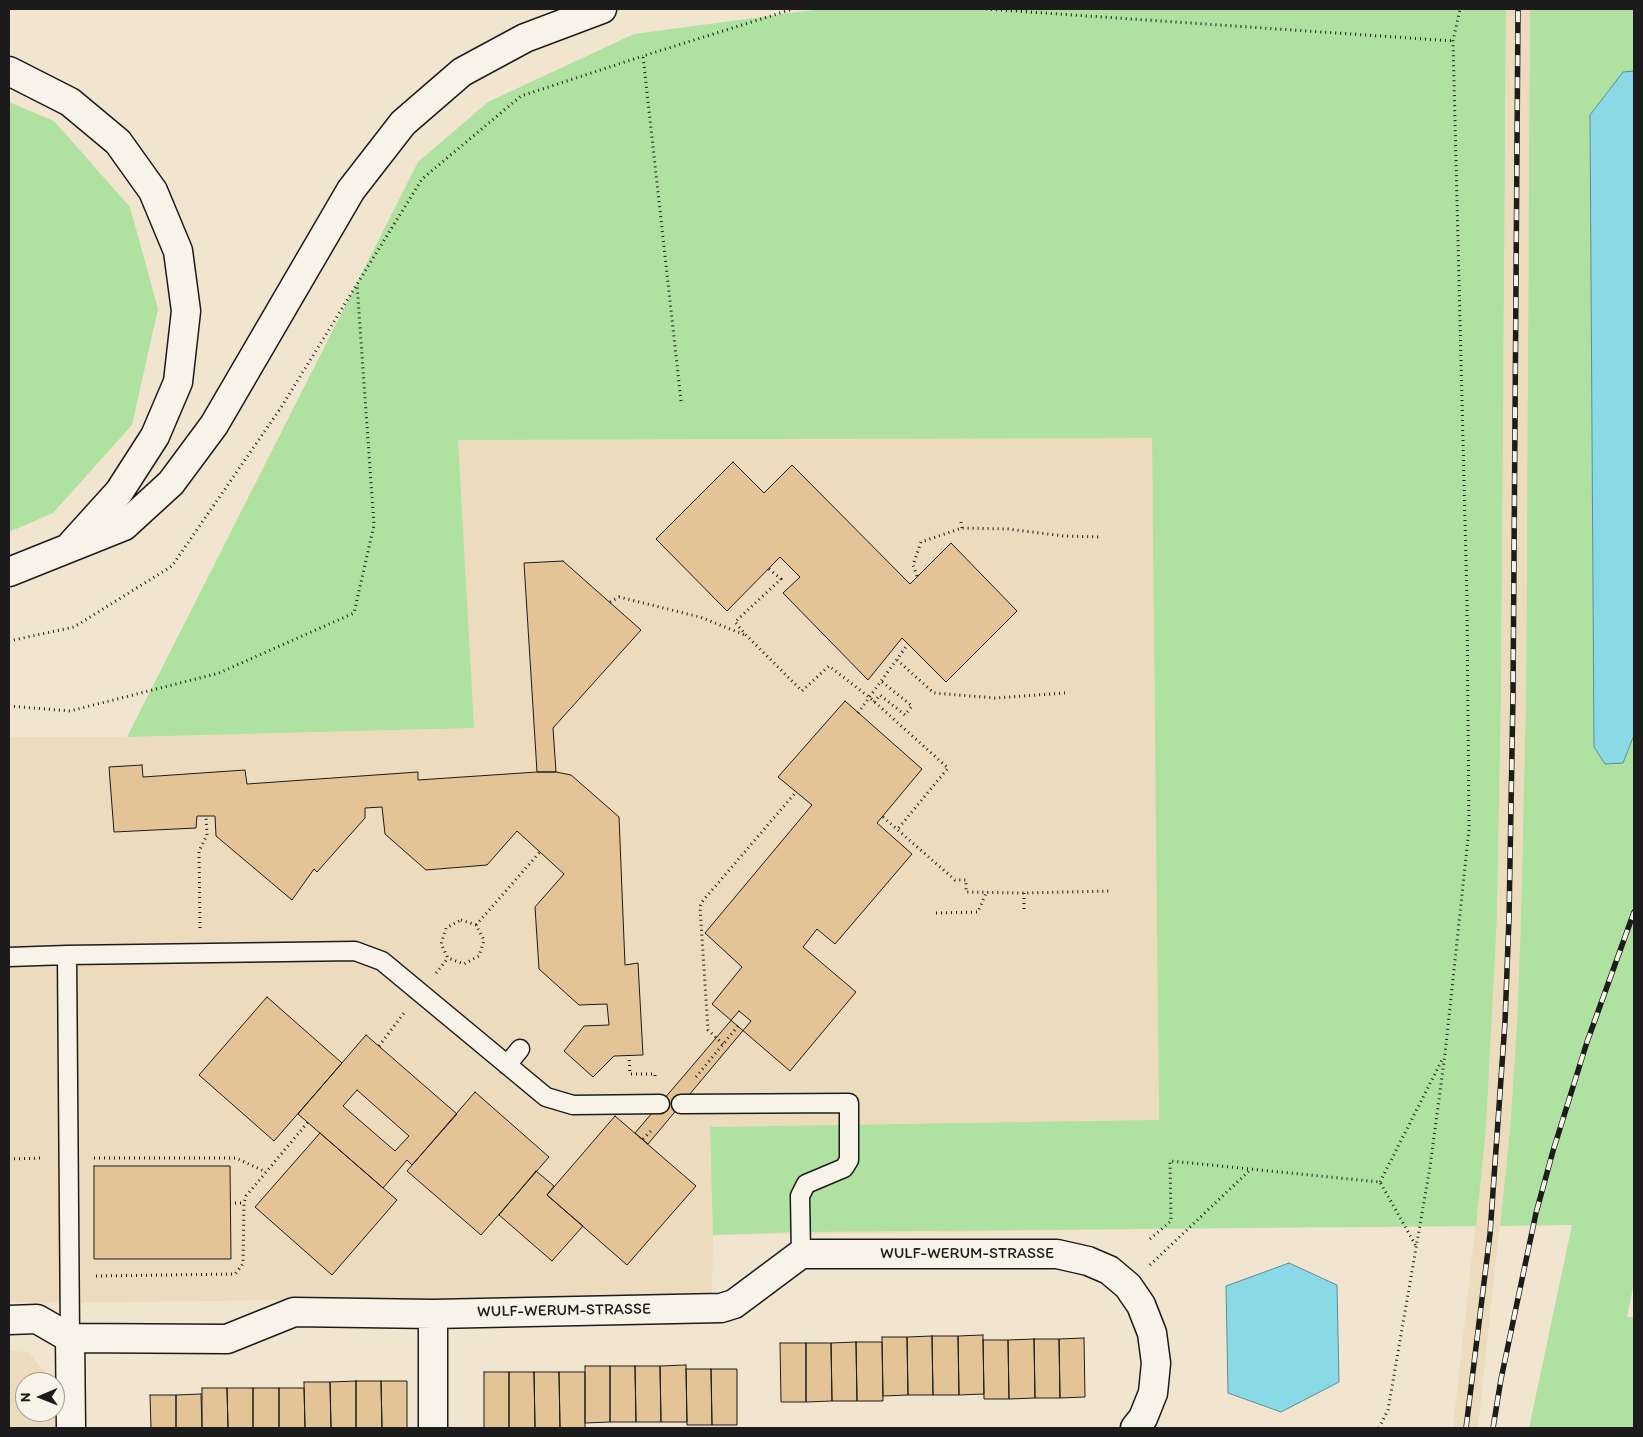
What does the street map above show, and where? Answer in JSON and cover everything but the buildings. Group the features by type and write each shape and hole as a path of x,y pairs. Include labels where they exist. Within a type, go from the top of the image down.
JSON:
{"main road":[{"path":"9,572 124,526 171,483 214,425 350,190 403,123 462,72 525,38 602,9"},
{"path":"9,71 70,102 118,142 153,191 178,251 186,312 178,382 155,436 119,492 69,547"},
{"name":"WULF-WERUM-STRASSE","path":"9,1320 36,1319 70,1338 227,1339 294,1312 433,1314 721,1308 734,1304 801,1254 1057,1254 1088,1261 1118,1278"},
{"path":"1118,1278 1141,1305 1152,1333 1156,1363 1152,1393 1143,1418 1135,1428"},
{"path":"433,1314 433,1428"},
{"path":"70,1338 71,1428"}],"lane":[{"path":"9,957 355,951 382,961 546,1097 573,1105 660,1104"},
{"path":"67,955 70,1338"},
{"path":"507,1065 520,1049"},
{"path":"681,1104 849,1103 849,1160 844,1168 806,1184 800,1196 801,1254"}],"path":[{"path":"9,641 74,627 172,566 280,409 422,179 521,96 794,9"},
{"path":"986,9 1453,41"},
{"path":"1379,1428 1388,1410 1430,1167 1445,1054 1469,829 1467,602 1453,41 1460,9"},
{"path":"643,56 681,401"},
{"path":"9,706 70,711 219,673 354,613 374,525 357,284"},
{"path":"961,522 962,528"},
{"path":"917,576 912,565 922,542 962,528 1102,537"},
{"path":"769,568 781,578 735,622 746,635 802,691 829,666 869,697 948,768 897,830"},
{"path":"610,602 620,598 691,615 746,635"},
{"path":"858,713 908,644"},
{"path":"897,660 934,693 995,698 1065,693"},
{"path":"874,702 880,695 905,715 912,706 881,681"},
{"path":"723,1044 708,1030 700,903 796,792"},
{"path":"202,953 198,917 199,851 207,835 206,816"},
{"path":"883,817 955,880 966,880 966,892 1110,891"},
{"path":"476,926 540,852"},
{"path":"936,913 978,912 986,893"},
{"path":"1024,893 1024,909"},
{"path":"461,920 476,926 484,940 479,956 464,964 448,958 441,944 446,928 461,920"},
{"path":"1380,1182 1445,1054"},
{"path":"70,1277 235,1274 242,1264 244,1203 246,1196 308,1122"},
{"path":"9,1159 236,1158 266,1172"},
{"path":"1150,1239 1171,1221 1170,1161 1380,1182"},
{"path":"1118,1278 1250,1170"},
{"path":"1380,1182 1416,1246"},
{"path":"230,1203 244,1203"}],"shaded area":[{"path":"1506,9 1530,9 1526,695 1521,918 1510,1130 1478,1428 1453,1428 1486,1128 1497,917 1501,694"},
{"path":"1152,438 1161,1229 713,1235 712,1294 70,1303 9,1302 9,737 127,737 473,728 458,440"},
{"path":"9,1351 28,1352 45,1372 15,1372 15,1422 56,1422 56,1428 9,1428"}],"green space":[{"path":"821,9 1506,9 1501,694 1497,917 1486,1128 1476,1226 801,1232 713,1235 710,1127 1159,1120 1152,438 458,440 474,728 127,737 418,162 488,102 634,34"},
{"path":"1530,9 1634,9 1634,71 1623,72 1590,115 1594,747 1623,763 1634,735 1634,1283 1627,1317 1634,1317 1634,1428 1529,1428 1572,1225 1500,1226 1510,1130 1521,918 1526,695"},
{"path":"9,102 54,121 130,207 158,309 132,425 53,513 9,532"}],"water":[{"path":"1634,71 1634,735 1623,763 1605,764 1594,747 1590,115 1623,72"},
{"path":"1289,1263 1337,1285 1339,1382 1281,1412 1228,1393 1226,1286"}],"railway":[{"path":"1466,1428 1490,1234 1505,1022 1509,918 1513,695 1518,9"},
{"path":"1493,1428 1501,1379 1536,1213 1587,1042 1634,912"}]}
